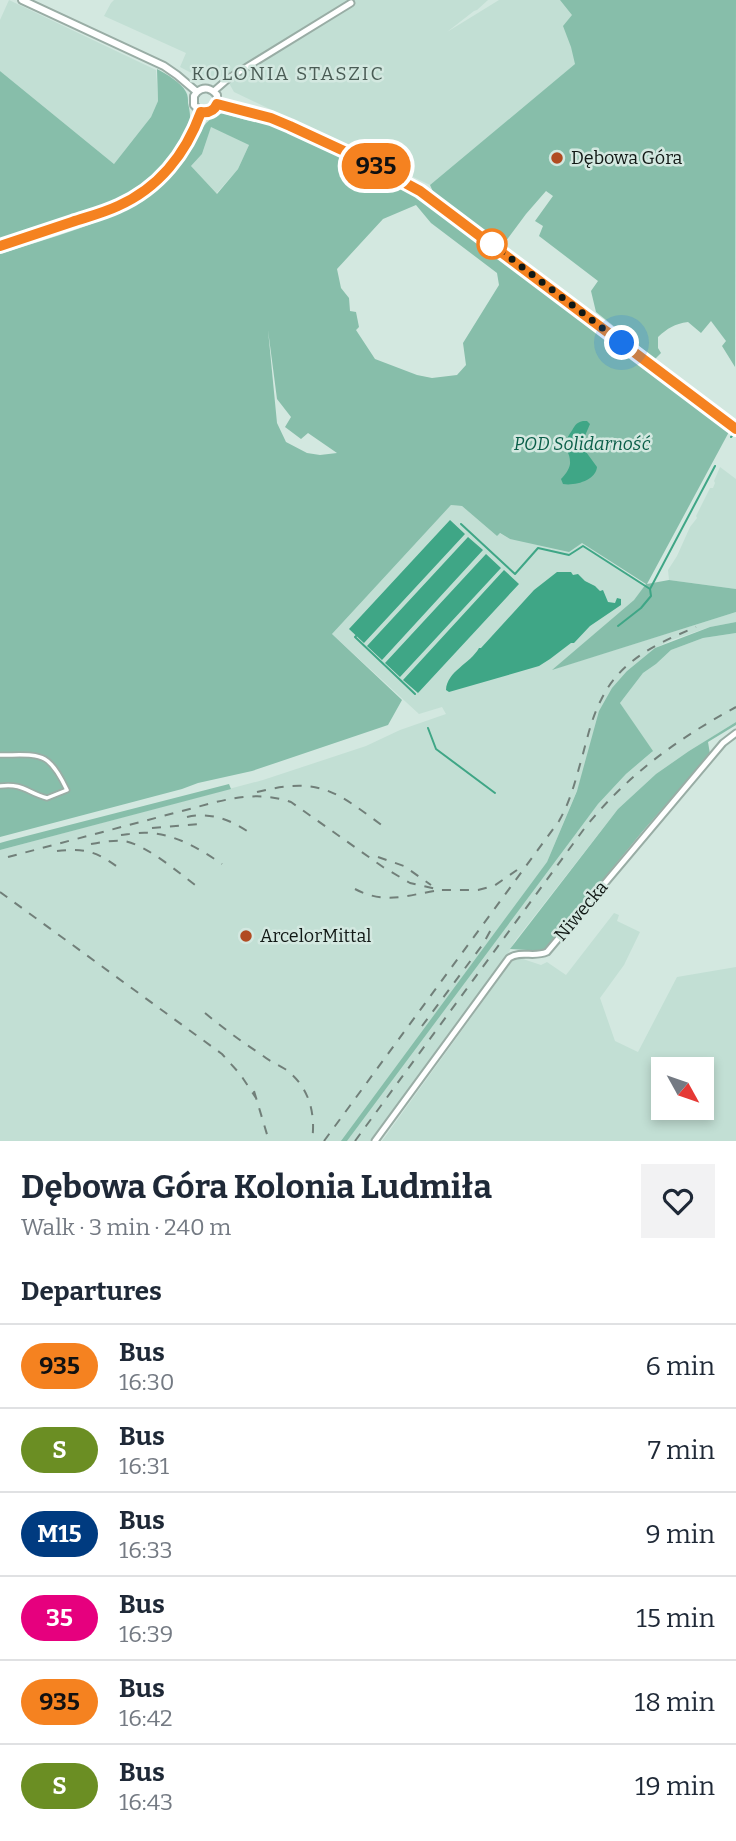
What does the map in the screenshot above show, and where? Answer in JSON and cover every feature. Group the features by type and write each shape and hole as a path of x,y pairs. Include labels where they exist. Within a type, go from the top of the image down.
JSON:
{"street":[{"path":"22,0 164,66 197,92"},
{"path":"214,91 229,78 351,3"},
{"path":"203,88 214,91 218,99 213,110 201,112 197,109 193,101 197,92 203,88"},
{"path":"217,104 271,118 290,126 357,157 420,191 736,429"},
{"path":"0,246 109,210 142,193 162,177 180,156 201,112"},
{"name":"Niwecka","path":"374,1141 509,958 519,954 539,955 547,952 723,743 736,733"},
{"path":"0,755 43,757 56,768 67,790 47,799 21,786 0,786"}],"shaded area":[{"path":"9,0 156,70 158,101 151,117 114,164 0,71 0,20"},
{"path":"114,0 488,0 447,32 499,0 607,0 621,26 430,185 234,92 225,76 203,79 180,67 186,53 104,16"},
{"path":"211,126 249,145 238,169 216,194 191,166 202,154"},
{"path":"583,421 590,424 581,445 597,467 596,472 585,481 563,484 561,479 570,464 565,446 567,438 576,425"},
{"path":"720,467 736,479 736,589 669,580 668,570 697,518 710,488 713,488"},
{"name":"ArcelorMittal","path":"451,505 462,506 497,536 499,533 510,539 582,543 646,585 634,600 554,669 736,612 736,622 710,627 672,640 655,648 627,671 547,862 550,866 598,804 626,774 652,752 620,703 643,673 671,650 703,638 736,633 736,722 656,774 618,809 515,941 370,1141 0,1141 0,850 263,780 366,746 400,730 446,714 442,707 419,714 332,634"},
{"path":"450,520 465,534 364,643 349,629"},
{"path":"468,537 483,550 382,660 367,646"},
{"path":"486,554 501,568 400,677 385,663"},
{"path":"504,570 519,584 418,693 403,680"},
{"path":"557,572 578,574 600,591 603,590 608,602 615,603 617,598 621,599 621,605 590,626 574,643 539,666 449,692 446,690 450,678 534,590"},
{"path":"614,913 619,915 617,921 640,932 624,965 600,998 615,1041 638,1052 677,977 736,967 736,1141 382,1141 512,961 520,958 541,965 547,962 566,975"}],"green space":[{"path":"560,0 736,0 735,367 722,346 726,341 711,321 701,333 688,322 668,329 658,337 661,353 655,359 596,312 591,291 598,281 539,236 543,226 535,221 553,196 546,191 503,245 435,196 430,185 575,64 563,26 572,15"},
{"path":"157,69 184,88 190,114 188,125 176,150 160,170 141,186 107,205 0,240 0,71 114,164 151,117 158,101"},
{"name":"POD Solidarność","path":"222,113 273,125 396,181 570,308 582,320 730,430 647,584 669,580 736,589 736,612 552,670 634,600 646,584 582,543 569,552 510,539 500,533 497,536 462,506 451,505 332,634 402,700 388,725 252,771 0,837 0,254 78,229 136,203 171,174 205,125","holes":["211,127 249,145 238,169 217,194 191,166 202,154","416,205 431,223 497,273 499,285 463,343 466,365 457,375 432,378 375,359 356,330 359,327 356,312 350,311 349,298 341,288 337,269 383,219","268,330 277,399 291,417 285,427 301,439 308,433 337,453 307,453 286,442 277,423"]},
{"path":"736,622 736,633 703,638 671,650 643,673 620,703 653,751 626,774 598,804 347,1141 341,1141 547,862 577,791 599,711 612,688 627,671 655,648 710,627"},
{"path":"736,722 736,725 708,742 710,754 544,951 510,949 618,809 656,774"},
{"path":"229,784 231,789 0,850 0,843"}],"waterway":[{"path":"731,437 734,434"},
{"path":"618,626 641,608 651,596 650,589 715,466"},
{"path":"461,524 515,574 538,548 569,555 583,546 650,589"},
{"path":"356,636 415,694"},
{"path":"428,728 436,749 495,793"}],"railway":[{"path":"324,1141 559,821 572,792 594,715 609,686 641,654 696,627"},
{"path":"355,1141 600,810 654,760 693,732 736,707"},
{"path":"257,792 279,787 313,787 341,797 387,829"},
{"path":"8,857 216,802 263,796 291,802 410,883 441,890 478,890 494,886 517,870"},
{"path":"187,817 203,815 218,818 247,831"},
{"path":"152,828 201,824"},
{"path":"121,835 160,834 197,848 222,864"},
{"path":"91,844 124,841 144,848 202,890"},
{"path":"57,851 90,852 119,868"},
{"path":"378,857 404,866 431,885"},
{"path":"355,889 385,898 434,891"},
{"path":"0,892 222,1054 256,1098"},
{"path":"422,1026 483,944 493,926"},
{"path":"205,1013 247,1045 285,1069 300,1083 312,1110 312,1141"},
{"path":"254,1091 269,1141"}],"bus line":[{"name":"935","path":"0,246 109,210 142,193 162,177 180,156 201,112 209,112 217,104 271,118 290,126 357,157 420,191 736,429"}],"place":[{"name":"Dębowa Góra","path":"557,158"},
{"name":"ArcelorMittal","path":"246,936"}],"district":[{"name":"KOLONIA STASZIC","path":"288,73"}],"route":[{"path":"492,244 622,343"}]}
